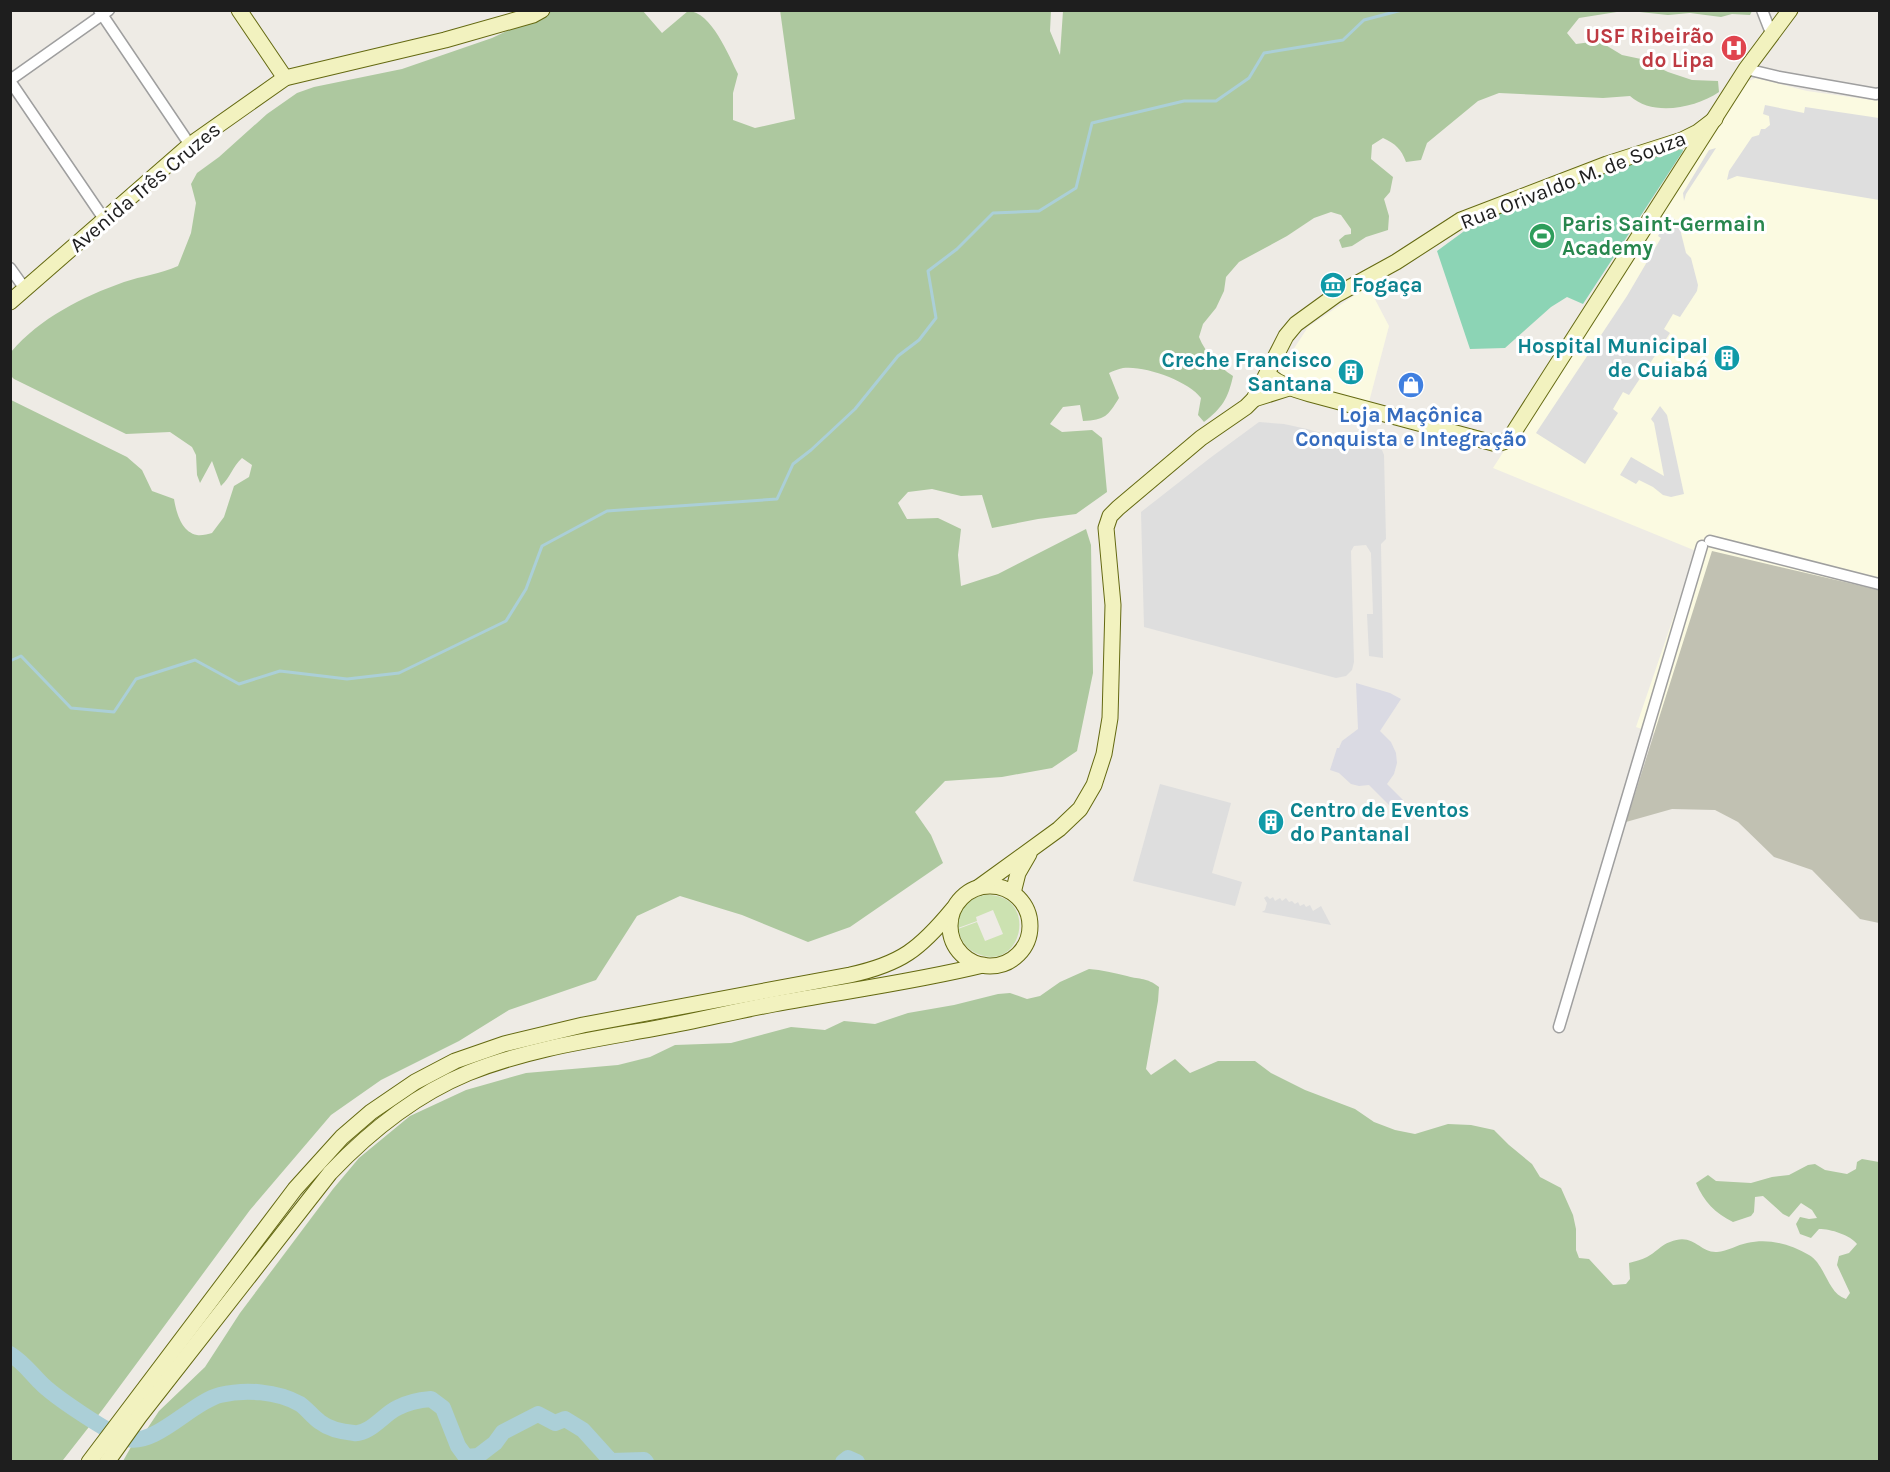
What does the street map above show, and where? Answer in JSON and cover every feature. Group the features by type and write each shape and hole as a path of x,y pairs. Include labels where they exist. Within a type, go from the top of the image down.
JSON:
{"main road":[{"path":"239,10 285,78 445,40 533,15 543,10"},
{"name":"Rua Orivaldo M. de Souza","path":"1267,374 1276,382 1289,388 1493,443 1500,444 1506,441 1512,435 1687,145 1715,119 1746,69 1790,10"},
{"name":"Avenida Três Cruzes","path":"10,302 190,145 285,78"},
{"name":"Rua Orivaldo M. de Souza","path":"979,887 1059,829 1080,809 1094,785 1104,754 1110,718 1113,605 1106,528 1110,516 1135,492 1201,438 1246,407 1254,399 1286,336 1296,324 1336,295 1396,262 1461,220 1607,164 1687,145"},
{"name":"Rua Orivaldo M. de Souza","path":"1254,399 1289,388"},
{"name":"Rua Orivaldo M. de Souza","path":"1012,893 1018,873 1032,849"},
{"path":"89,1461 107,1453 133,1413 302,1181 342,1137 371,1112 415,1082 455,1061 527,1038 583,1025 839,977 883,966 916,948 934,931 964,894 979,887 999,886 1020,899 1027,911 1030,925 1028,938 1022,951 1011,960 995,966 983,965 931,978 774,1004 582,1041 508,1059 468,1073 429,1092 387,1120 356,1146 330,1173 133,1413"},
{"path":"953,909 950,927 954,945 967,958 983,965"}],"street":[{"path":"1762,10 1772,33"},
{"path":"104,219 10,80 104,12 190,145"},
{"path":"1746,69 1821,85 1880,93"},
{"path":"10,268 25,289"},
{"path":"1559,1027 1706,543 1880,584"}],"shaded area":[{"path":"1756,78 1807,91 1879,101 1880,711 1743,764 1636,727 1696,551 1493,468 1739,85"},
{"path":"1765,105 1804,113 1805,107 1879,118 1879,200 1737,176 1727,180 1729,171 1752,137 1759,135 1761,129 1770,125 1769,116 1763,114"},
{"path":"1716,148 1686,194 1684,201 1683,193 1709,150"},
{"path":"1669,215 1682,225 1681,233 1686,253 1691,258 1698,285 1697,291 1680,317 1673,314 1664,329 1670,333 1629,395 1623,392 1613,409 1618,413 1585,464 1536,433 1627,296 1661,238 1658,236"},
{"path":"1368,286 1389,326 1369,402 1281,377 1280,370 1308,327"},
{"path":"1660,406 1667,415 1684,494 1671,497 1663,495 1639,480 1636,484 1620,475 1631,457 1664,476 1654,423 1651,419"},
{"path":"1259,422 1307,429 1382,450 1384,455 1386,539 1381,544 1383,658 1369,656 1367,614 1373,614 1371,553 1366,545 1354,546 1351,551 1354,662 1352,670 1346,676 1336,678 1144,627 1141,512"},
{"path":"1712,551 1879,590 1879,923 1860,919 1812,870 1774,857 1738,822 1715,810 1672,809 1626,822"},
{"path":"1356,683 1390,693 1401,699 1380,731 1391,742 1396,753 1397,763 1394,774 1387,784 1403,800 1399,815 1369,785 1351,784 1339,773 1330,770 1337,748 1342,741 1358,729"},
{"path":"1160,784 1231,803 1212,873 1242,882 1235,906 1133,881"},
{"path":"1267,896 1270,899 1273,897 1275,901 1280,898 1282,901 1286,898 1295,904 1298,902 1300,906 1310,905 1313,911 1321,906 1331,925 1262,912 1267,903 1264,898"}],"green space":[{"path":"780,10 1051,11 1050,31 1060,55 1063,11 1623,11 1579,18 1567,33 1576,44 1599,41 1622,55 1641,59 1668,72 1692,80 1718,81 1719,92 1698,102 1674,108 1639,103 1630,96 1603,98 1499,93 1478,101 1427,143 1421,160 1406,162 1398,147 1383,138 1372,145 1371,159 1393,177 1390,192 1384,199 1389,216 1388,230 1342,248 1339,240 1351,234 1351,229 1341,215 1331,212 1314,218 1287,236 1239,262 1226,277 1224,291 1216,308 1203,324 1199,337 1213,359 1233,376 1223,402 1204,422 1198,415 1201,398 1187,386 1154,372 1121,368 1109,373 1119,398 1105,416 1096,420 1083,421 1080,405 1063,407 1050,424 1062,432 1092,430 1102,438 1107,492 1076,514 992,528 982,495 961,496 932,489 908,492 898,503 907,519 938,518 961,529 958,555 961,586 998,574 1086,529 1091,545 1093,673 1077,751 1052,768 1002,777 945,781 915,812 931,835 943,863 850,927 808,942 742,915 680,896 637,916 596,980 509,1010 459,1041 381,1080 331,1115 250,1210 63,1460 61,1462 10,1461 11,400 127,457 142,470 152,491 174,499 183,525 197,535 212,533 224,517 234,486 249,477 252,465 242,458 221,486 212,461 200,483 197,475 196,455 192,447 170,432 126,434 14,379 11,376 11,352 48,319 77,302 124,282 178,266 191,233 196,203 191,184 197,173 219,157 267,114 297,93 314,87 402,69 492,38 549,11 643,11 662,33 688,11 704,18 712,26 738,74 733,93 733,120 755,128 795,119"},
{"path":"1630,11 1752,11 1750,15 1732,14 1721,17 1690,13 1668,15"},
{"name":"Paris Saint-Germain Academy","path":"1671,148 1682,148 1683,151 1583,304 1567,297 1551,307 1505,348 1470,349 1437,251 1478,221"},
{"path":"985,895 1002,897 1013,906 1019,917 1019,930 1015,943 1006,952 994,957 971,950 963,941 958,929 977,922 985,941 1003,934 993,910 976,917 977,921 958,928 958,922 965,906"},
{"path":"1089,969 1143,979 1159,987 1146,1069 1151,1075 1175,1059 1190,1073 1218,1061 1255,1061 1271,1073 1305,1090 1355,1109 1374,1122 1395,1130 1415,1134 1448,1124 1471,1125 1494,1130 1532,1164 1540,1177 1561,1188 1573,1215 1576,1250 1579,1258 1589,1259 1613,1285 1626,1284 1630,1279 1629,1263 1647,1257 1667,1243 1685,1239 1717,1252 1763,1241 1787,1245 1809,1255 1819,1265 1835,1291 1846,1299 1850,1293 1837,1265 1839,1256 1849,1253 1857,1244 1854,1241 1840,1233 1824,1229 1819,1229 1811,1238 1800,1234 1796,1224 1800,1217 1817,1218 1812,1210 1801,1203 1789,1217 1763,1196 1755,1197 1754,1212 1751,1216 1733,1222 1711,1206 1696,1183 1708,1175 1716,1181 1751,1183 1789,1175 1808,1165 1815,1164 1825,1170 1847,1174 1856,1169 1857,1162 1862,1159 1879,1162 1879,1461 123,1461 159,1411 205,1367 240,1313 333,1189 359,1158 410,1116 466,1090 526,1073 618,1065 650,1057 675,1045 731,1043 791,1027 825,1030 844,1021 875,1024 908,1013 998,994 1010,993 1027,999 1040,996 1060,982"}],"waterway":[{"path":"10,661 21,656 71,708 114,712 136,679 195,660 239,684 280,671 347,679 399,673 506,621 526,589 542,546 607,511 777,499 793,464 855,409 898,356 919,340 936,318 928,271 957,249 993,213 1039,211 1076,188 1092,123 1184,101 1216,101 1249,78 1264,53 1343,40 1364,20 1402,10"},
{"path":"10,1354 69,1405 127,1439 150,1436 209,1399 230,1393 261,1392 281,1396 300,1404 328,1427 354,1433 365,1431 401,1406 431,1399 443,1408 458,1446 466,1457 478,1456 495,1443 503,1432 538,1414 555,1423 565,1419 583,1430 611,1461 644,1460 646,1462"},
{"path":"843,1462 848,1458 857,1462"}],"place":[{"name":"USF Ribeirão do Lipa","path":"1734,48"},
{"name":"Paris Saint-Germain Academy","path":"1542,236"},
{"name":"Fogaça","path":"1333,285"},
{"name":"Hospital Municipal de Cuiabá","path":"1727,358"},
{"name":"Creche Francisco Santana","path":"1351,372"},
{"name":"Loja Maçônica Conquista e Integração","path":"1411,385"},
{"name":"Centro de Eventos do Pantanal","path":"1271,822"}]}
